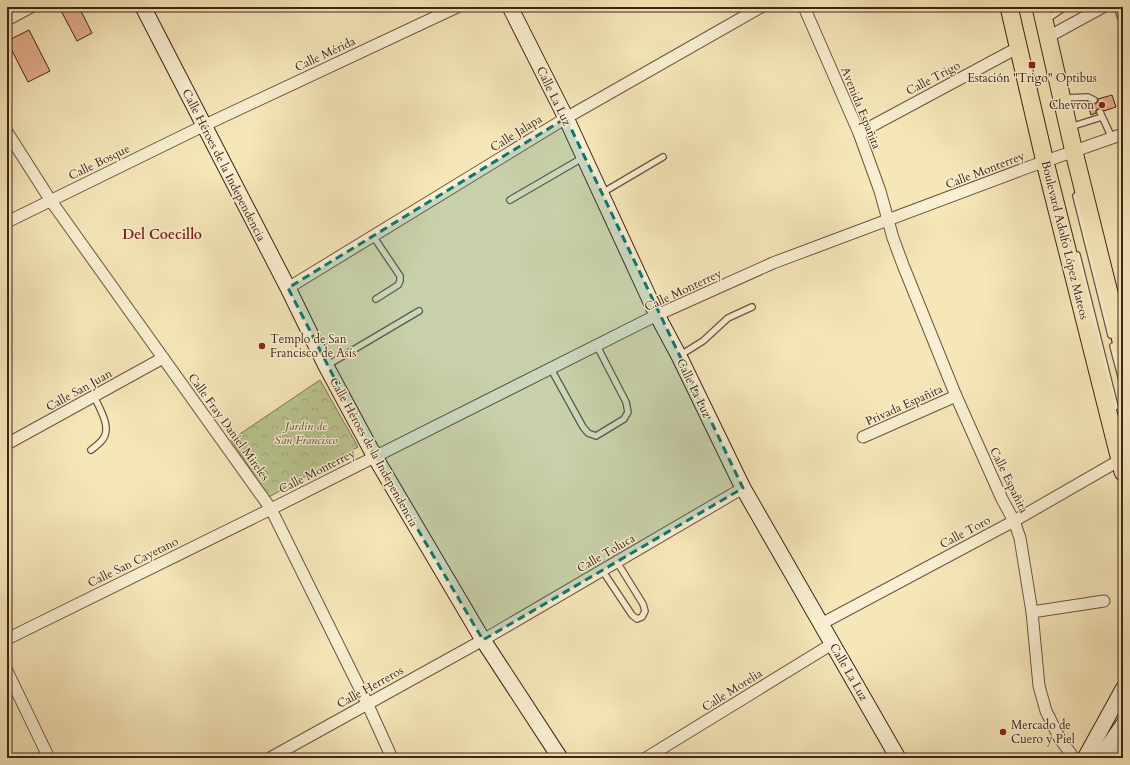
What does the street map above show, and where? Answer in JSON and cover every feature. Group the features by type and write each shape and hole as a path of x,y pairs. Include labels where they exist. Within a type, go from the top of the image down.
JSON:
{"main road":[{"name":"Boulevard Adolfo López Mateos","path":"1009,7 1051,160 1122,466"},
{"path":"1044,22 1068,128 1068,154 1123,349"},
{"path":"1118,758 1123,749"}],"street":[{"path":"7,20 31,7"},
{"name":"Calle Héroes de la Independencia","path":"143,7 203,126 288,288 326,366 375,457 483,640 560,758"},
{"name":"Calle Mérida","path":"203,126 457,7"},
{"name":"Calle La Luz","path":"510,7 566,118 658,315 743,488 898,758"},
{"name":"Calle Jalapa","path":"288,288 566,118 761,7"},
{"name":"Avenida Españita","path":"804,7 859,133 880,191 888,221"},
{"path":"1044,22 1099,8"},
{"name":"Calle Trigo","path":"859,133 1019,47"},
{"name":"Calle Bosque","path":"7,222 203,126"},
{"name":"Calle Fray Daniel Mireles","path":"7,132 51,200 271,509 392,758"},
{"name":"Calle Monterrey","path":"271,509 658,315 773,263 1123,134"},
{"name":"Calle Españita","path":"888,221 903,265 956,396 999,493 1014,521 1020,538 1032,612 1039,686 1046,710 1060,739 1074,758"},
{"name":"Calle San Juan","path":"7,444 163,358"},
{"name":"Privada Españita","path":"863,437 956,396"},
{"name":"Calle Toro","path":"821,624 1014,521 1122,466"},
{"name":"Calle Toluca","path":"483,640 743,488"},
{"name":"Calle San Cayetano","path":"7,639 271,509"},
{"path":"1032,612 1104,601"},
{"name":"Calle Herreros","path":"270,758 483,640"},
{"name":"Calle Morelia","path":"646,758 832,644"},
{"path":"7,671 49,758"},
{"path":"1085,758 1123,689"},
{"path":"1100,758 1123,725"}],"lane":[{"path":"1044,22 1065,7"},
{"path":"1117,7 1123,23"},
{"path":"1062,98 1088,97 1094,100"},
{"path":"1068,128 1101,115 1112,138"},
{"path":"510,200 584,157"},
{"path":"601,194 664,157"},
{"path":"1075,192 1123,384"},
{"path":"373,236 400,276 398,285 376,299"},
{"path":"1076,252 1116,410"},
{"path":"679,356 703,341 728,318 752,307"},
{"path":"326,366 419,311"},
{"path":"551,369 583,427 588,432 596,436 624,419 628,412 626,402 597,346"},
{"path":"91,450 103,439 106,433 106,424 94,396"},
{"path":"602,570 632,615 637,619 642,617 645,611 643,604 617,562"}],"highlighted area":[{"path":"566,118 743,488 483,640 375,457 288,288"}],"green space":[{"name":"Jardín de San Francisco","path":"320,380 358,447 269,497 231,440"}],"building":[{"path":"59,7 79,7 92,33 77,41"},
{"path":"29,30 50,71 28,82 7,41"},
{"name":"Chevron","path":"1112,95 1116,107 1104,111 1102,108 1099,108 1096,110 1096,113 1091,115 1087,102 1095,104 1098,102 1098,99"}],"place":[{"name":"Estación \"Trigo\" Optibus","path":"1032,65"},
{"name":"Chevron","path":"1102,105"},
{"name":"Templo de San Francisco de Asís","path":"262,346"},
{"name":"Mercado de Cuero y Piel","path":"1003,732"}],"district":[{"name":"Del Coecillo","path":"162,234"}]}
